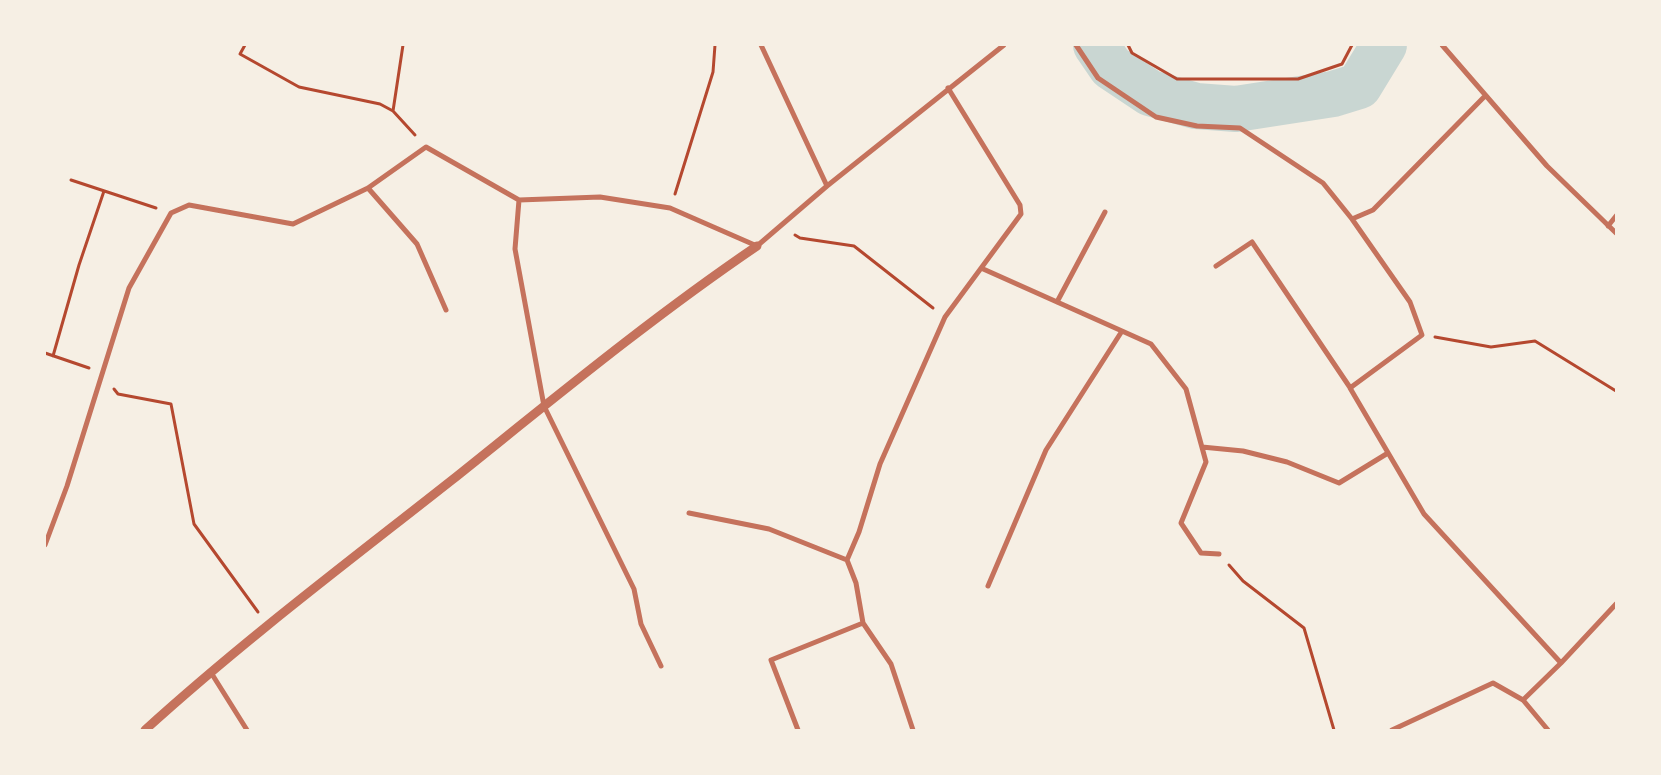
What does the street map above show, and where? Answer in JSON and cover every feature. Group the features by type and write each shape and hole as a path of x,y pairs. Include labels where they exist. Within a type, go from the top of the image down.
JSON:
{"street":[{"path":"761,45 827,186"},
{"path":"145,730 210,671 544,406 718,273 757,246 780,224 1004,45"},
{"path":"1076,45 1098,78 1156,117 1197,126 1240,128 1323,183 1352,219 1410,302 1422,335 1350,388 1424,514 1561,663"},
{"path":"1442,45 1547,166 1616,233"},
{"path":"913,730 891,664 863,623 856,583 847,560 859,532 880,464 945,317 1021,214 1020,205 948,88"},
{"path":"1352,219 1373,210 1485,96"},
{"path":"45,545 67,486 129,288 171,213 189,205 293,224 368,188 426,146 519,200 600,196 670,208 757,246"},
{"path":"368,188 417,244 446,310"},
{"path":"519,200 515,249 544,406 634,589 641,624 660,666"},
{"path":"1057,302 1105,212"},
{"path":"1608,226 1616,216"},
{"path":"1216,266 1252,242 1358,400"},
{"path":"982,268 1152,344 1186,389 1206,462 1181,523 1201,553 1219,554"},
{"path":"988,586 1046,450 1122,331"},
{"path":"1202,447 1243,451 1287,462 1339,484 1388,453"},
{"path":"689,513 769,529 847,560"},
{"path":"1523,700 1561,663 1616,604"},
{"path":"798,730 772,660 863,623"},
{"path":"210,671 247,730"},
{"path":"1392,730 1494,683 1523,700 1548,730"}],"path":[{"path":"245,45 240,54 299,87 380,104 393,111 426,146"},
{"path":"393,111 403,45"},
{"path":"670,208 713,72 715,45"},
{"path":"1128,45 1132,53 1177,79 1298,79 1342,64 1352,45"},
{"path":"71,180 171,213"},
{"path":"53,356 79,265 104,191"},
{"path":"780,224 800,238 854,246 945,317"},
{"path":"1422,335 1491,347 1535,341 1616,391"},
{"path":"45,353 102,373 118,394 171,404 194,524 268,625"},
{"path":"1219,554 1243,581 1304,628 1334,730"}],"waterway":[{"path":"1096,45 1111,67 1150,93 1196,106 1236,109 1333,94 1359,86 1384,45"}]}
